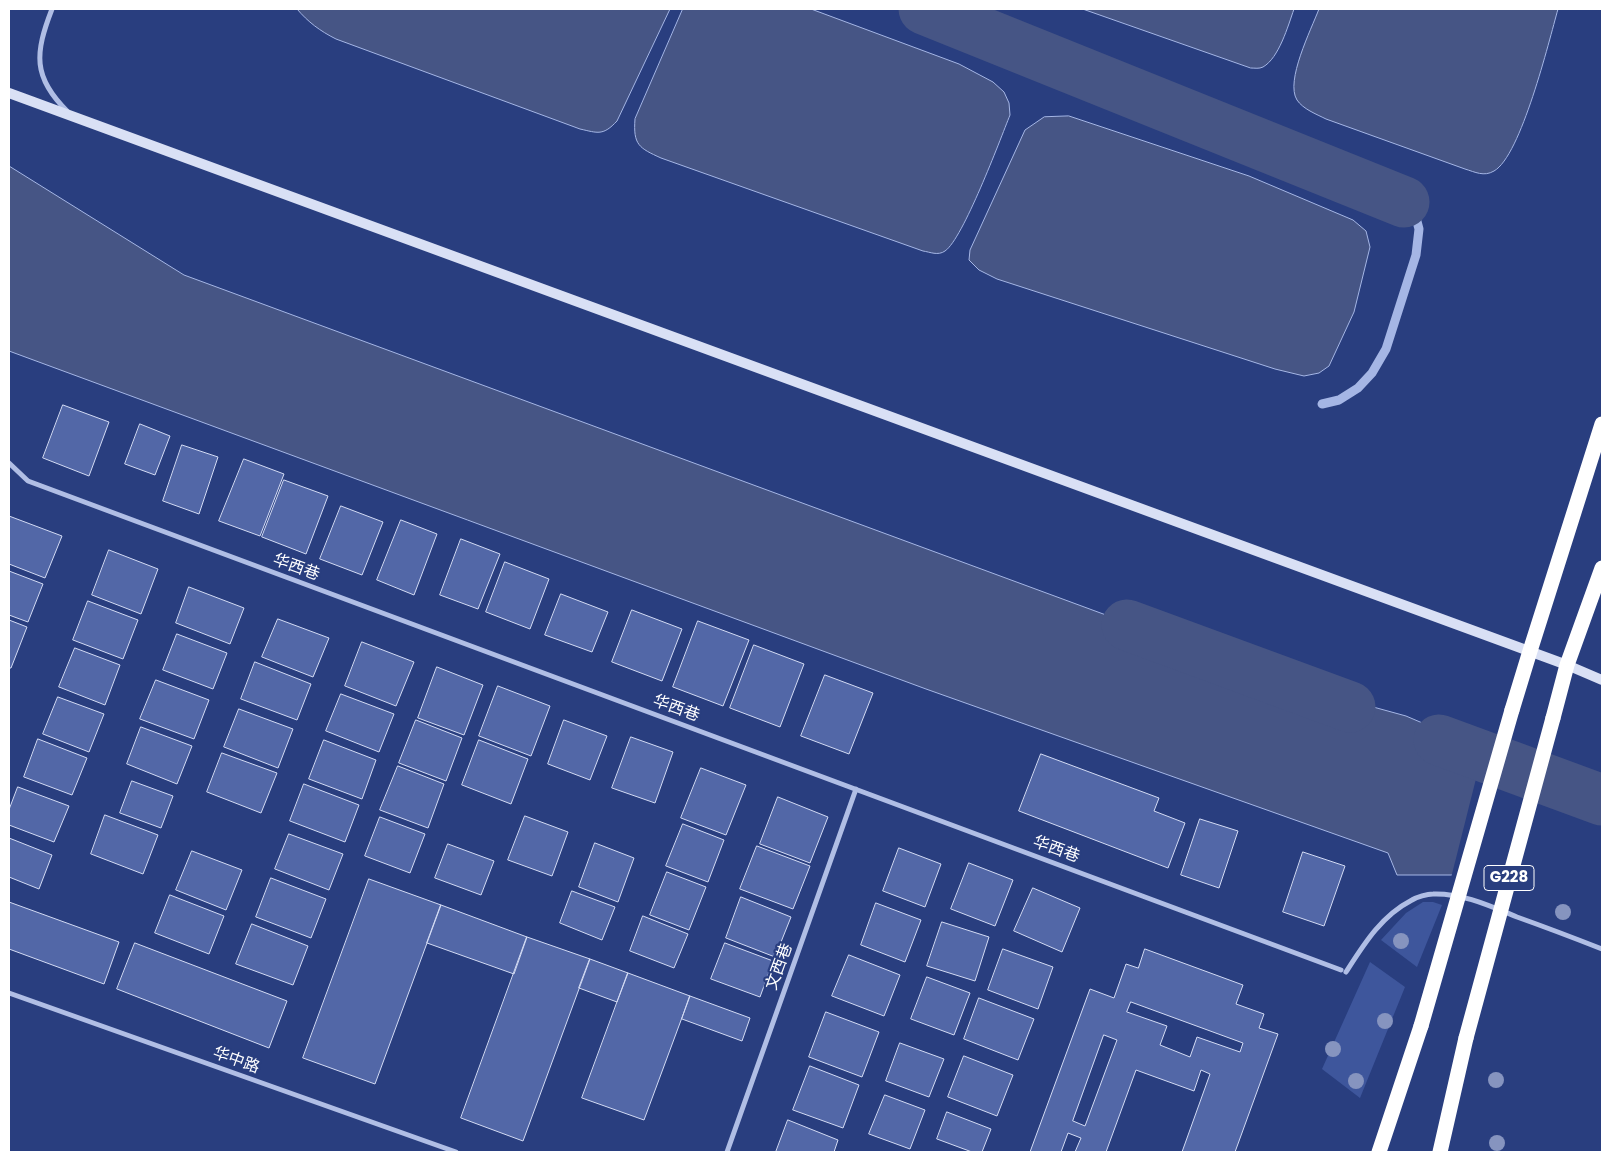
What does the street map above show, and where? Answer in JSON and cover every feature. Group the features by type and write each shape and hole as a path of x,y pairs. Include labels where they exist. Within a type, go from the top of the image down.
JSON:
{"highway":[{"name":"G228","path":"1380,1152 1421,1026 1512,710 1602,424"},
{"name":"G228","path":"1440,1152 1466,1038 1567,665 1602,568"}],"street":[{"path":"52,9 42,35 39,57 43,79 56,100 72,116"},
{"path":"9,93 1530,651 1602,680"},
{"name":"华西巷","path":"9,462 28,482 1344,971 1367,938 1396,910 1413,899 1431,894 1454,895 1476,901 1602,949"},
{"name":"文西巷","path":"727,1152 856,789"},
{"name":"华中路","path":"9,993 456,1152"}],"shaded area":[{"path":"297,9 670,9 617,121 608,129 596,132 580,129 336,39 315,26"},
{"path":"683,9 811,9 959,64 993,82 1004,92 1009,103 1010,115 971,209 953,243 940,253 923,251 661,158 643,148 635,135 635,119"},
{"path":"1083,9 1294,9 1274,57 1263,67 1251,68"},
{"path":"1319,9 1558,9 1524,122 1504,161 1490,173 1476,173 1326,119 1303,106 1297,100 1294,91 1294,81 1300,55"},
{"path":"1069,116 1249,176 1353,220 1366,231 1370,247 1354,312 1329,366 1319,373 1304,376 1275,369 997,279 979,270 969,260 970,250 1025,130 1044,117"},
{"path":"9,166 184,275 1190,646 1202,660 1406,716 1502,757 1469,875 1397,875 1388,853 926,689 9,351"},
{"path":"1423,902 1433,902 1442,905 1417,967 1381,940 1406,913"},
{"path":"1370,962 1405,987 1360,1098 1322,1069"}],"pier":[{"path":"1484,747 1504,755 1470,878 1451,878"}],"building":[{"path":"63,405 109,422 89,476 43,458"},
{"path":"140,424 170,436 155,475 125,464"},
{"path":"182,445 218,457 199,514 163,501"},
{"path":"244,459 284,474 260,536 219,521"},
{"path":"284,480 328,496 306,554 262,537"},
{"path":"341,506 383,522 362,575 320,559"},
{"path":"9,516 62,536 45,578 9,564"},
{"path":"401,520 437,534 414,595 377,580"},
{"path":"461,539 500,554 478,609 440,595"},
{"path":"109,550 158,569 141,614 92,595"},
{"path":"505,562 549,579 530,629 486,612"},
{"path":"9,571 43,584 28,622 9,615"},
{"path":"189,587 244,608 230,644 176,623"},
{"path":"561,594 608,612 592,652 545,635"},
{"path":"88,601 138,620 123,659 73,640"},
{"path":"632,610 682,629 662,681 612,662"},
{"path":"278,619 329,638 313,677 262,657"},
{"path":"9,620 27,627 11,668 9,668"},
{"path":"698,621 749,640 723,706 673,687"},
{"path":"177,634 227,653 213,689 163,670"},
{"path":"362,642 414,662 396,706 345,686"},
{"path":"754,645 804,664 780,727 730,708"},
{"path":"75,648 120,665 105,705 59,687"},
{"path":"255,662 311,684 297,720 241,699"},
{"path":"437,667 483,685 464,735 418,718"},
{"path":"825,675 873,693 849,754 801,736"},
{"path":"156,680 209,700 194,739 140,719"},
{"path":"498,686 550,706 531,756 479,736"},
{"path":"341,694 394,714 379,752 326,731"},
{"path":"58,697 104,714 89,752 43,734"},
{"path":"239,709 293,729 278,768 224,747"},
{"path":"416,720 462,738 446,781 399,763"},
{"path":"564,720 607,736 590,780 548,764"},
{"path":"141,727 192,746 177,784 127,764"},
{"path":"631,737 673,752 655,803 612,788"},
{"path":"38,739 87,758 72,795 24,777"},
{"path":"324,740 376,760 362,799 309,779"},
{"path":"479,740 528,759 511,804 462,785"},
{"path":"222,753 277,773 261,813 207,792"},
{"path":"1041,754 1159,798 1154,811 1185,823 1168,868 1019,811"},
{"path":"398,766 444,784 428,828 380,810"},
{"path":"701,768 746,785 726,835 681,818"},
{"path":"132,781 173,796 161,828 120,813"},
{"path":"304,784 359,805 345,842 290,821"},
{"path":"18,787 69,806 54,842 9,825 9,810"},
{"path":"778,797 828,817 810,863 760,844"},
{"path":"105,815 158,835 143,874 91,854"},
{"path":"525,816 568,832 552,876 508,860"},
{"path":"380,817 425,834 410,873 365,856"},
{"path":"1200,819 1238,831 1219,888 1181,875"},
{"path":"683,824 724,840 708,882 666,866"},
{"path":"289,834 343,854 329,890 275,869"},
{"path":"9,838 52,855 39,889 9,877"},
{"path":"595,843 634,858 618,902 579,887"},
{"path":"448,844 494,861 481,895 435,878"},
{"path":"757,846 810,866 793,909 740,889"},
{"path":"899,848 941,864 925,907 883,891"},
{"path":"192,851 242,870 226,910 176,890"},
{"path":"1303,852 1345,866 1324,926 1283,912"},
{"path":"969,863 1013,880 995,926 951,909"},
{"path":"667,872 706,887 689,930 650,915"},
{"path":"271,878 326,899 311,938 256,917"},
{"path":"369,879 441,905 375,1084 303,1058"},
{"path":"1033,888 1080,908 1062,952 1014,931"},
{"path":"572,891 615,907 602,940 560,923"},
{"path":"170,895 224,916 209,954 155,933"},
{"path":"741,897 791,917 775,957 726,938"},
{"path":"9,902 119,942 104,984 9,949"},
{"path":"876,903 921,920 905,962 861,945"},
{"path":"441,905 527,937 514,974 427,943"},
{"path":"643,916 688,934 674,968 630,951"},
{"path":"942,922 989,937 975,981 927,966"},
{"path":"252,924 308,946 293,985 236,964"},
{"path":"527,937 590,959 523,1141 461,1118"},
{"path":"135,943 287,1001 269,1048 117,989"},
{"path":"725,943 773,961 760,997 711,979"},
{"path":"1003,949 1053,967 1038,1009 988,990"},
{"path":"1145,949 1243,985 1236,1004 1264,1014 1259,1028 1278,1034 1235,1152 1182,1152 1210,1074 1201,1070 1194,1091 1136,1070 1106,1152 1075,1152 1081,1138 1068,1133 1061,1152 1030,1152 1090,989 1114,998 1126,964 1138,968","holes":["1131,1002 1243,1043 1240,1052 1197,1037 1190,1057 1160,1045 1167,1026 1127,1012","1104,1035 1117,1040 1085,1126 1073,1121"]},
{"path":"849,955 900,975 884,1016 832,996"},
{"path":"590,959 628,973 617,1002 579,988"},
{"path":"628,973 690,996 644,1120 582,1098"},
{"path":"927,977 970,993 954,1035 911,1019"},
{"path":"690,996 750,1018 742,1041 682,1019"},
{"path":"979,998 1034,1019 1018,1060 964,1039"},
{"path":"826,1012 879,1032 862,1077 809,1057"},
{"path":"900,1043 944,1059 929,1097 886,1081"},
{"path":"964,1056 1013,1075 997,1116 948,1097"},
{"path":"810,1066 859,1085 843,1128 793,1110"},
{"path":"885,1095 925,1110 910,1149 869,1134"},
{"path":"947,1112 991,1129 982,1152 972,1152 937,1139"},
{"path":"788,1120 838,1140 834,1152 776,1152"}],"waterway":[{"path":"924,9 1404,202"},
{"path":"1322,404 1339,400 1358,388 1372,373 1386,349 1416,255 1419,229 1415,214 1404,202"},
{"path":"1127,625 1350,707"},
{"path":"1439,740 1602,800"}]}
